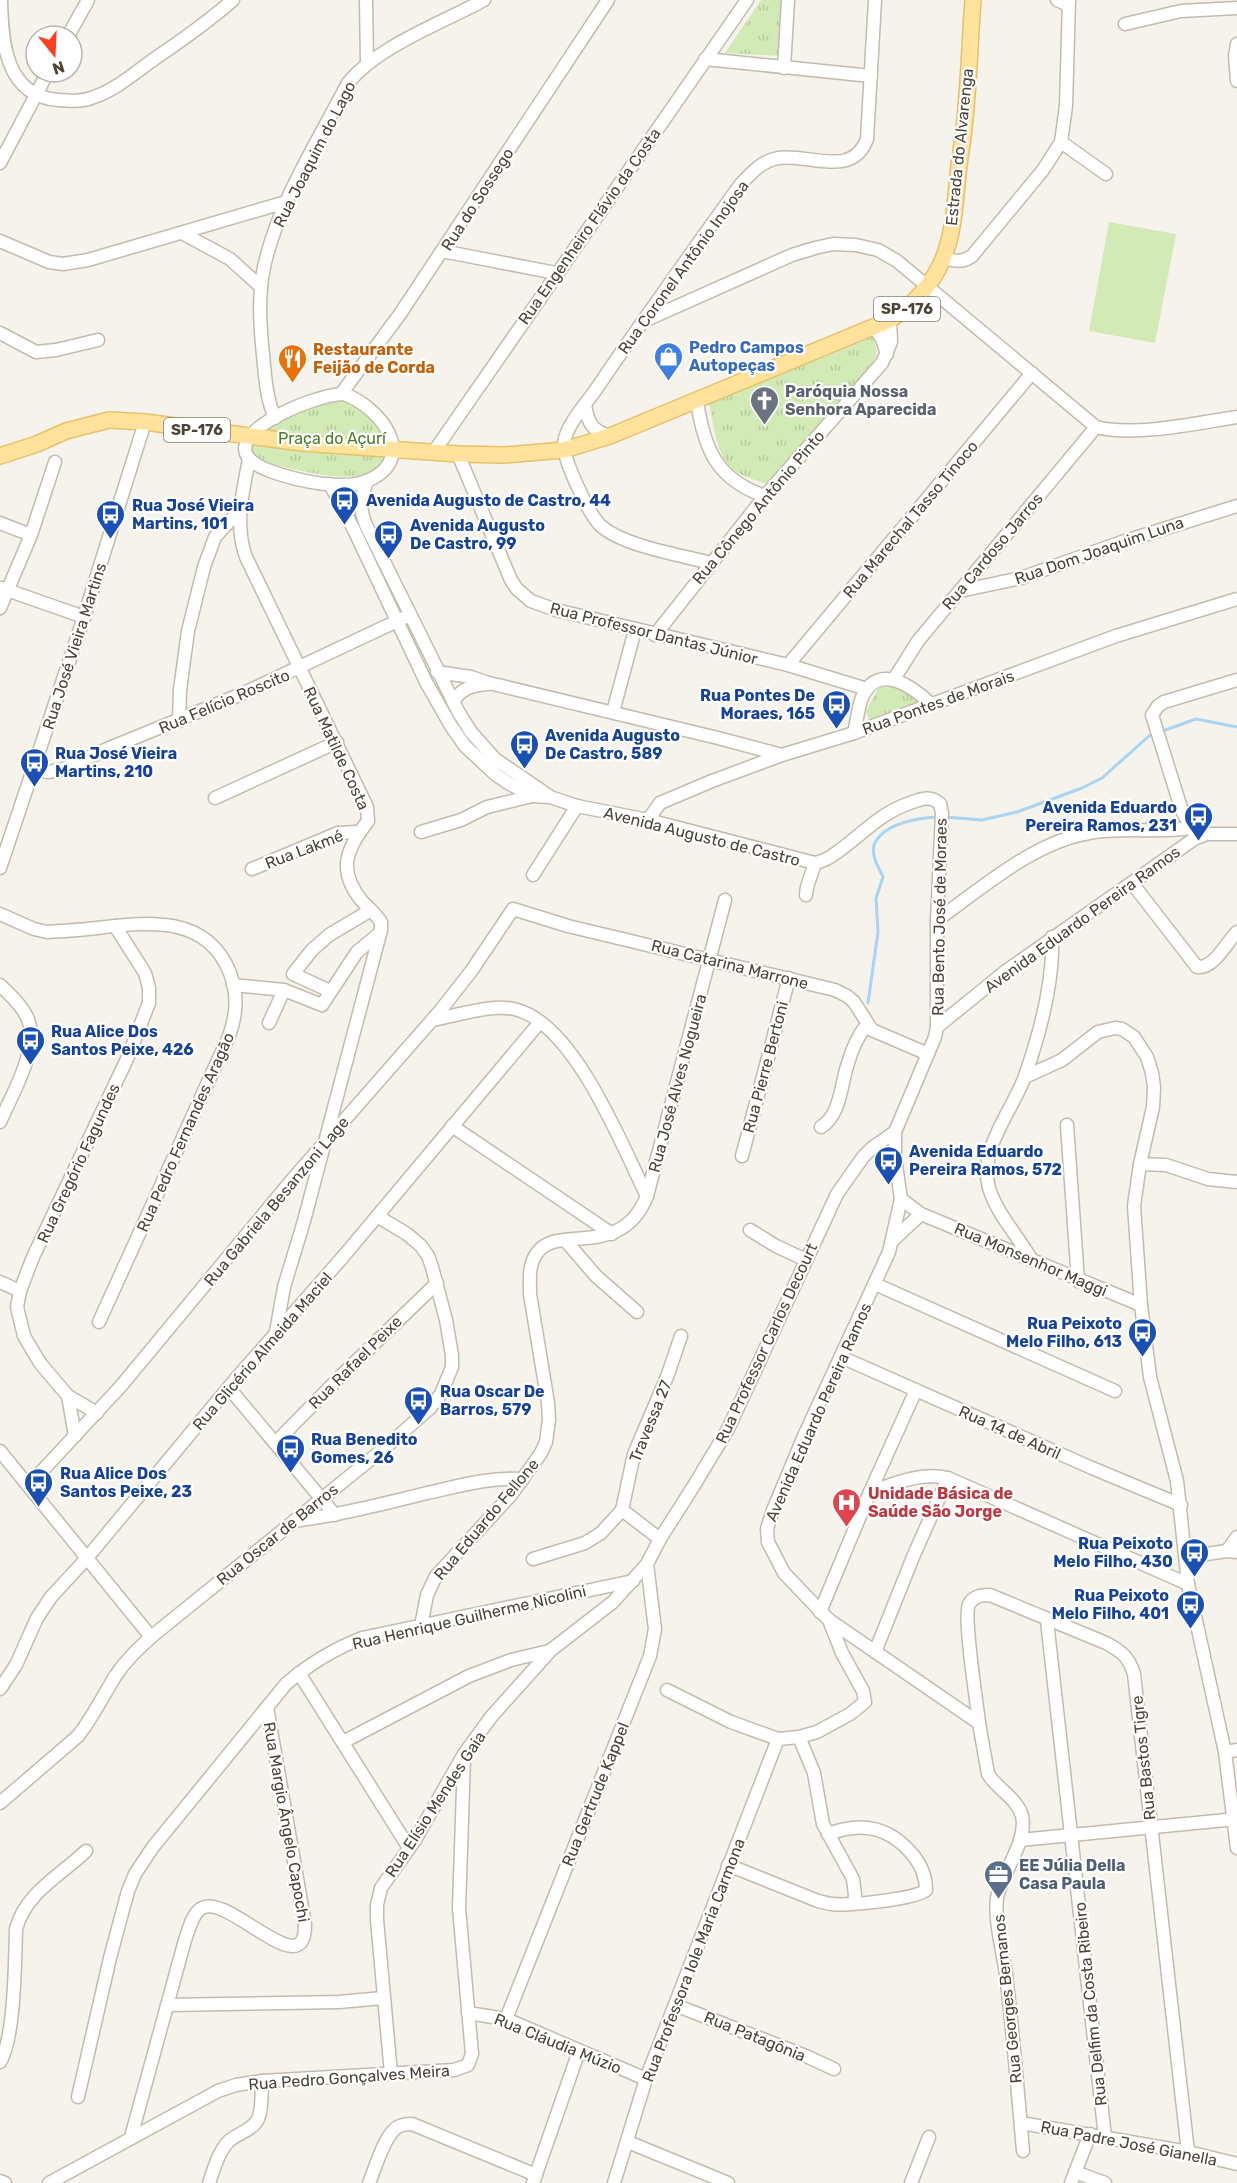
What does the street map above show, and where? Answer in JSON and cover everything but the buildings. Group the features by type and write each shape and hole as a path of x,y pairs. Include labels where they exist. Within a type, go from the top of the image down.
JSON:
{"main road":[{"name":"Estrada do Alvarenga","path":"0,456 87,424 109,420 145,422 249,437 433,453 504,455 564,450 610,436 890,320 912,305 928,286 943,258 954,218 973,0"}],"street":[{"path":"1,0 5,50 13,72 21,84 36,95 52,100 75,101 94,97 118,84 233,0"},
{"path":"75,24 88,0"},
{"path":"366,0 367,63"},
{"name":"Rua Joaquim do Lago","path":"275,418 264,371 260,324 261,287 264,267 286,202 348,83 367,63 484,0"},
{"name":"Rua do Sossego","path":"341,394 442,251 608,0"},
{"name":"Rua Engenheiro Flávio da Costa","path":"433,453 747,0"},
{"path":"784,68 788,0"},
{"name":"Rua Coronel Antônio Inojosa","path":"564,450 568,432 585,405 740,185 764,163 778,158 845,161 857,155 864,147 867,139 875,0"},
{"path":"943,258 965,261 972,256 1043,170 1060,142 1066,106 1065,2"},
{"path":"1125,24 1181,11 1237,8"},
{"path":"1236,52 1237,81"},
{"path":"705,59 871,76"},
{"path":"0,163 42,84"},
{"path":"1060,142 1106,174"},
{"path":"0,241 49,262 63,264 88,260 286,202"},
{"path":"182,233 230,259 261,287"},
{"path":"643,321 792,255 833,244 856,245 878,250 897,261 1096,427 1107,430 1150,429 1237,417"},
{"path":"442,251 556,273"},
{"path":"887,354 891,342 890,320"},
{"path":"874,327 882,339 887,354"},
{"path":"0,333 36,352 56,350 98,340"},
{"name":"Rua Cônego Antônio Pinto","path":"655,635 765,496 882,363 887,354"},
{"name":"Rua Marechal Tasso Tinoco","path":"788,665 1032,374"},
{"path":"341,394 354,398 374,414 386,427 394,443 394,450 385,468 367,482 330,484 282,475 255,465 249,459 244,447 254,431 275,418 315,401 341,394"},
{"path":"697,401 702,430 719,466 728,477 742,487 765,496"},
{"path":"585,405 590,424 595,430 610,436"},
{"name":"Rua José Vieira Martins","path":"0,868 3,848 33,770 84,617 145,422"},
{"name":"Rua Cardoso Jarros","path":"894,679 918,641 1096,427"},
{"path":"564,450 580,493 601,525 626,540 711,563"},
{"name":"Rua Professor Dantas Júnior","path":"458,454 517,589 525,596 539,604 634,630 788,665 867,689"},
{"name":"Rua Matilde Costa","path":"249,459 240,510 240,542 367,807 368,821 357,832 346,866 360,899 371,910 381,927"},
{"path":"0,608 4,589 31,535 55,462"},
{"name":"Avenida Augusto de Castro","path":"367,482 361,495 360,528 398,622 426,682 451,726 465,746 501,779 532,796 549,797 577,806 648,820 815,863 838,852 879,817 896,808 925,798 933,799 941,806"},
{"name":"Avenida Augusto de Castro","path":"330,484 360,528 410,615 453,702 471,732 495,759 549,797"},
{"name":"Rua Dom Joaquim Luna","path":"960,591 1021,578 1141,536 1237,506"},
{"path":"179,721 180,690 188,631 204,567 215,537 240,510"},
{"path":"0,523 31,535"},
{"path":"4,589 84,617"},
{"name":"Rua Pontes de Morais","path":"648,820 660,803 712,781 782,755 854,733 1116,636 1237,599"},
{"name":"Rua Felício Roscito","path":"33,770 48,772 61,770 107,748 179,721 300,668 410,615"},
{"path":"613,712 634,630"},
{"path":"438,672 471,677 782,755"},
{"path":"854,733 862,697 867,689 880,681 894,679 909,686 932,704"},
{"path":"1194,833 1182,811 1152,715 1158,706 1172,699 1237,680"},
{"path":"453,702 464,689 489,683"},
{"path":"214,798 337,742"},
{"path":"421,831 461,820 488,807 532,796"},
{"path":"533,875 577,806"},
{"name":"Rua Bento José de Moraes","path":"937,1027 937,920 941,806"},
{"path":"937,920 1039,850 1062,840 1109,830 1194,833"},
{"name":"Rua Lakmé","path":"252,869 338,833 357,832"},
{"name":"Avenida Eduardo Pereira Ramos","path":"799,1737 835,1724 865,1702 865,1697 824,1616 784,1573 768,1542 767,1530 790,1468 893,1240 901,1199 895,1158 895,1132 937,1027 1006,971 1132,883 1194,833 1237,834"},
{"path":"806,895 815,863"},
{"path":"1132,883 1197,966 1203,967 1211,962 1237,932"},
{"name":"Rua José Alves Nogueira","path":"647,1196 725,900"},
{"name":"Rua Catarina Marrone","path":"513,909 568,926 835,990 847,996 860,1010 867,1024 879,1034 928,1054"},
{"name":"Rua Gabriela Besanzoni Lage","path":"29,1485 97,1413 322,1146 432,1020 472,970 513,909"},
{"path":"330,991 294,974 312,950 329,935 371,910"},
{"name":"Rua Pedro Fernandes Aragão","path":"0,914 46,932 153,923 175,925 194,932 207,942 223,959 233,985 237,1005 229,1036 99,1322"},
{"name":"Rua Gregório Fagundes","path":"97,1413 68,1396 40,1363 24,1336 17,1307 20,1291 33,1257 127,1059 149,1003 149,988 145,973 115,926"},
{"path":"233,985 284,990 322,1005 357,952 381,927"},
{"path":"276,1332 280,1303 304,1221 381,927"},
{"path":"1031,1259 989,1187 989,1157 1025,1077 1047,996 1053,953 1052,937"},
{"name":"Rua Pierre Bertoni","path":"742,1156 789,978"},
{"path":"0,985 26,1014 30,1049 0,1122"},
{"path":"269,1023 284,990"},
{"path":"432,1020 501,1008 514,1009 540,1022 569,1052 594,1088 647,1196"},
{"name":"Rua Glicério Almeida Maciel","path":"0,1689 16,1665 37,1618 68,1577 87,1558 540,1022"},
{"path":"821,1127 826,1124 835,1109 854,1046 867,1024"},
{"path":"1025,1077 1062,1060 1098,1032 1107,1028 1122,1029 1129,1033 1140,1044 1147,1057 1154,1088 1153,1107 1140,1164 1134,1206 1141,1305 1150,1377 1172,1457 1180,1505 1188,1584 1231,1751 1237,1848"},
{"path":"1067,1125 1078,1281"},
{"path":"452,1126 612,1233"},
{"name":"Rua Professor Carlos Decourt","path":"647,1564 728,1429 829,1210 845,1181 872,1148 895,1132"},
{"path":"1140,1164 1166,1165 1208,1179 1237,1182"},
{"name":"Rua Eduardo Fellone","path":"421,1626 427,1595 436,1576 523,1479 546,1442 549,1420 530,1294 532,1262 542,1247 565,1240 612,1233 632,1220 641,1209 647,1196"},
{"path":"901,1199 921,1214"},
{"name":"Avenida Eduardo Pereira Ramos","path":"893,1240 921,1214"},
{"name":"Rua Monsenhor Maggi","path":"921,1214 1001,1246 1078,1281 1141,1305"},
{"name":"Rua Oscar de Barros","path":"1,1801 78,1736 88,1724 116,1675 130,1656 414,1423 441,1394 448,1380 452,1355 437,1283 428,1256 421,1246 407,1234 377,1216"},
{"path":"1001,1246 1008,1223"},
{"path":"750,1230 776,1246 806,1260"},
{"path":"565,1240 596,1276 637,1312"},
{"path":"0,1282 20,1291"},
{"name":"Rua Rafael Peixe","path":"275,1443 437,1283"},
{"path":"875,1284 1115,1391"},
{"name":"Travessa 27","path":"622,1510 633,1454 667,1377 681,1336"},
{"name":"Rua 14 de Abril","path":"841,1357 1180,1505"},
{"path":"229,1388 335,1515"},
{"path":"916,1390 870,1492 824,1616 979,1723"},
{"path":"68,1396 75,1437"},
{"path":"0,1451 151,1637"},
{"path":"870,1492 923,1476 934,1475 948,1478 1188,1584"},
{"path":"293,1521 335,1515 480,1481 505,1478 523,1479"},
{"path":"875,1652 948,1478"},
{"path":"533,1559 585,1543 601,1533 622,1510 660,1539"},
{"path":"1185,1557 1232,1552 1237,1537"},
{"name":"Rua Elísio Mendes Gaia","path":"391,2074 376,1905 381,1888 409,1848 464,1754 491,1717 551,1650 613,1602 647,1564"},
{"name":"Rua Gertrude Kappel","path":"506,2019 650,1656 655,1629 647,1564"},
{"name":"Rua Henrique Guilherme Nicolini","path":"78,2097 110,1958 135,1874 153,1847 267,1707 299,1673 325,1655 362,1638 633,1581"},
{"name":"Rua Bastos Tigre","path":"979,1723 967,1625 970,1604 975,1598 990,1595 1047,1621 1106,1643 1127,1657 1134,1674 1188,2152"},
{"name":"Rua Delfim da Costa Ribeiro","path":"1047,1621 1105,2137"},
{"path":"343,1742 469,1676 511,1660 551,1650"},
{"path":"299,1673 409,1848"},
{"path":"668,1690 731,1722 778,1739 799,1737 814,1773 821,1819 853,1880 854,1903"},
{"name":"Rua Margio Ângelo Capochi","path":"131,2137 192,1921 201,1908 207,1906 224,1908 282,1945 297,1946 304,1937 305,1924 267,1707"},
{"name":"Rua Georges Bernanos","path":"979,1723 988,1774 992,1781 1013,1801 1022,1816 1020,1840 1003,1878 997,1905 1013,2037 1023,2151"},
{"name":"Rua Professora Iole Maria Carmona","path":"614,2183 646,2079 778,1739"},
{"name":"Rua Pedro Gonçalves Meira","path":"50,2183 218,2091 237,2085 262,2081 454,2070 468,2065 472,2054 459,1908 464,1754"},
{"path":"1020,1840 1235,1819"},
{"path":"728,1865 818,1901 832,1904 877,1902 922,1894 926,1890 925,1878 916,1859 888,1832 859,1827 828,1833"},
{"path":"0,2062 6,2051 9,2032 16,1929 20,1915 36,1894 86,1851"},
{"path":"167,2005 278,2004 383,1998"},
{"name":"Rua Patagônia","path":"675,2005 834,2069"},
{"name":"Rua Cláudia Múzio","path":"468,2013 506,2019 646,2079"},
{"path":"369,2183 394,2129 405,2124 412,2124 534,2179 579,2051"},
{"path":"209,2183 220,2153 227,2143 250,2128 258,2119 262,2081"},
{"name":"Rua Padre José Gianella","path":"1021,2123 1188,2152 1237,2164"},
{"path":"1090,2134 1073,2177 1105,2183"},
{"path":"911,2183 929,2137"},
{"path":"628,2142 728,2183"},
{"path":"0,2181 4,2183"}],"green space":[{"path":"761,0 784,0 780,56 725,53"},
{"path":"1109,222 1176,234 1155,343 1089,331"},
{"path":"872,334 877,351 873,364 771,485 743,476 729,465 717,440 709,404"},
{"name":"Praça do Açurí","path":"338,397 363,413 379,429 383,441 384,464 368,474 344,477 301,471 253,458 251,451 254,442 273,422"},
{"path":"900,685 920,701 869,720 866,711 879,687"}],"waterway":[{"path":"1160,732 1196,719 1237,727"},
{"path":"945,817 982,820 1017,812 1082,788 1102,778 1154,734"},
{"path":"868,1003 878,932 876,898 883,877 874,858 874,845 885,831 902,823 938,817"}],"place":[{"name":"Pedro Campos Autopeças","path":"668,382"},
{"name":"Restaurante Feijão de Corda","path":"292,384"},
{"name":"Paróquia Nossa Senhora Aparecida","path":"764,426"},
{"name":"Avenida Augusto de Castro, 44","path":"345,526"},
{"name":"Rua José Vieira Martins, 101","path":"111,540"},
{"name":"Avenida Augusto De Castro, 99","path":"389,560"},
{"name":"Rua Pontes De Moraes, 165","path":"836,730"},
{"name":"Avenida Augusto De Castro, 589","path":"524,770"},
{"name":"Rua José Vieira Martins, 210","path":"34,788"},
{"name":"Avenida Eduardo Pereira Ramos, 231","path":"1198,842"},
{"name":"Rua Alice Dos Santos Peixe, 426","path":"30,1066"},
{"name":"Avenida Eduardo Pereira Ramos, 572","path":"888,1186"},
{"name":"Rua Peixoto Melo Filho, 613","path":"1143,1358"},
{"name":"Rua Oscar De Barros, 579","path":"419,1426"},
{"name":"Rua Benedito Gomes, 26","path":"290,1474"},
{"name":"Rua Alice Dos Santos Peixe, 23","path":"39,1508"},
{"name":"Unidade Básica de Saúde São Jorge","path":"847,1528"},
{"name":"Rua Peixoto Melo Filho, 430","path":"1194,1578"},
{"name":"Rua Peixoto Melo Filho, 401","path":"1190,1630"},
{"name":"EE Júlia Della Casa Paula","path":"998,1900"}]}
